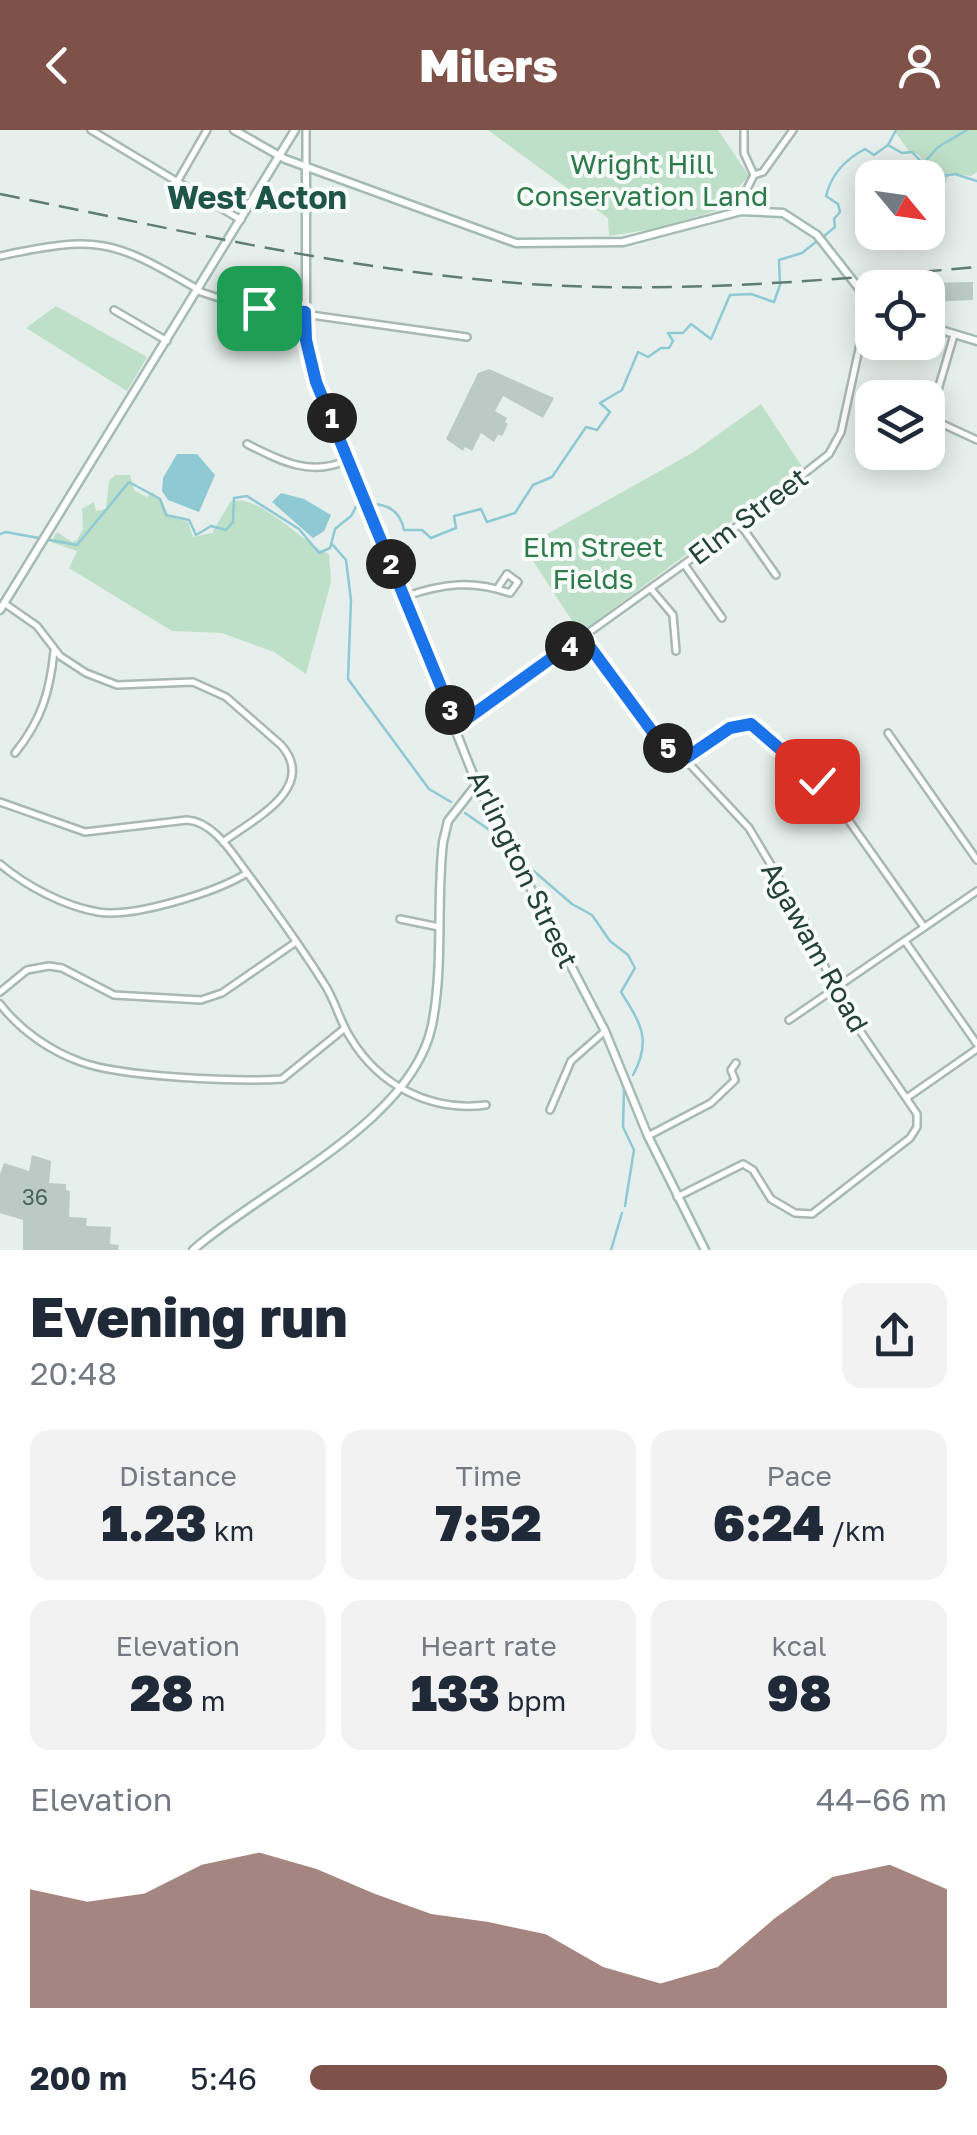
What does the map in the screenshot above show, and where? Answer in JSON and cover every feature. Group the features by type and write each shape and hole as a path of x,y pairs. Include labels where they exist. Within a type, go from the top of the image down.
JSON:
{"street":[{"path":"92,130 240,220"},
{"path":"176,182 207,130"},
{"path":"234,130 279,156 484,234 528,244 634,240 742,211 782,213 817,234 855,284"},
{"path":"222,842 285,795 294,772 288,754 239,707 193,682 117,685 77,668 37,626 2,606 295,130"},
{"name":"Arlington Street","path":"306,130 305,312 313,370 477,784 604,1032 648,1136 704,1250"},
{"path":"744,130 744,153 754,175"},
{"path":"742,211 742,199 754,175 763,172 793,130"},
{"path":"0,256 71,242 95,242 144,258 198,290 240,305 467,337"},
{"path":"114,310 167,342"},
{"path":"945,331 977,341"},
{"path":"954,334 932,410 936,421 977,440"},
{"name":"Elm Street","path":"457,726 740,524 834,447 858,360"},
{"path":"248,444 302,468 327,468 350,460"},
{"path":"740,524 776,575"},
{"path":"684,564 722,618"},
{"path":"404,598 444,584 499,586"},
{"path":"650,588 674,616 676,651"},
{"name":"Agawam Road","path":"582,636 657,738 686,758 753,835 809,929 834,990 908,1097"},
{"path":"15,752 45,705 54,648"},
{"path":"686,758 734,726 755,726 830,794 924,927"},
{"path":"888,733 977,860"},
{"path":"193,1250 352,1134 402,1088 422,1055 432,1026 441,853 448,821 477,784"},
{"path":"0,802 85,832 192,819 222,842 247,873 334,1000 345,1028 366,1058 402,1088 439,1106 486,1105"},
{"path":"0,864 31,885 100,912 126,911 203,894 247,873"},
{"path":"789,1020 977,891"},
{"path":"400,918 439,927"},
{"path":"678,1197 743,1164 753,1170 770,1199 796,1213 816,1213 913,1135 918,1118 908,1097 977,1046 905,941"},
{"path":"0,992 27,970 56,966 114,995 200,1000 222,992 296,942"},
{"path":"0,1004 30,1034 79,1062 210,1078 282,1080 345,1028"},
{"path":"550,1110 571,1061 604,1032"},
{"path":"648,1136 717,1099 735,1080 731,1070 736,1063"}],"green space":[{"name":"Wright Hill Conservation Land","path":"488,130 718,130 749,176 718,210 659,228 609,236 608,218"},
{"path":"894,130 977,130 977,172 971,176 949,173 945,183 945,160 922,160 909,151"},
{"path":"56,306 147,357 127,391 26,328"},
{"name":"Elm Street Fields","path":"761,404 803,468 580,633 524,547 692,453"},
{"path":"115,475 130,475 134,490 147,497 152,492 161,499 169,516 188,522 193,537 212,533 230,502 241,501 266,511 329,554 331,582 306,674 274,652 222,633 172,631 69,568 77,551 51,542 57,532 72,542 77,540 83,529 82,509 94,502 96,511 106,509 109,481"}],"water":[{"path":"177,454 197,454 215,475 199,512 168,500 162,491 163,478"},
{"path":"281,493 304,499 331,515 324,531 313,538 272,502"}],"building":[{"path":"973,282 973,300 945,301 945,283"},
{"path":"489,369 554,398 543,418 503,396 495,411 507,418 502,436 498,435 494,442 481,433 472,451 465,447 463,451 446,439 478,373"},
{"path":"32,1155 51,1161 49,1183 66,1184 70,1191 69,1217 87,1218 86,1226 111,1227 110,1244 119,1245 118,1250 23,1250 23,1220 0,1213 0,1174 4,1163 29,1171"}],"waterway":[{"path":"888,145 896,130"},
{"path":"926,160 938,147 967,130"},
{"path":"823,237 835,227 834,219 840,212 838,204 826,196 832,181 846,163 865,149 874,155 888,145 902,153 912,152 936,177 955,174 977,181"},
{"path":"0,534 77,545 129,482 160,499 166,515 189,520 196,535 211,526 226,530 233,522 234,498 247,496 299,529 319,553 330,548 335,529 351,516 357,505 387,507 398,515 404,530 422,530 431,538 456,528 454,516 481,509 487,522 515,513 533,485 552,477 586,427 597,430 610,412 600,403 622,390 638,352 648,357 661,348 669,348 673,341 668,333 683,333 691,324 711,339 730,295 751,294 774,302 780,285 779,260 802,253 817,241"},
{"path":"332,544 346,560 351,600 348,679 429,789 451,802"},
{"path":"465,813 498,836"},
{"path":"508,833 529,867 572,904 592,915 635,968 621,992 642,1032 642,1052 633,1075"},
{"path":"624,1088 623,1127 634,1150 625,1206"},
{"path":"611,1250 622,1213"}],"railway":[{"path":"0,194 330,259 530,284 697,286 977,267"}],"district":[{"name":"West Acton","path":"257,198"}],"route":[{"path":"259,308 305,312 306,340 316,382 457,726 582,636 653,734 669,748 686,758 730,728 751,724 817,781"}]}
